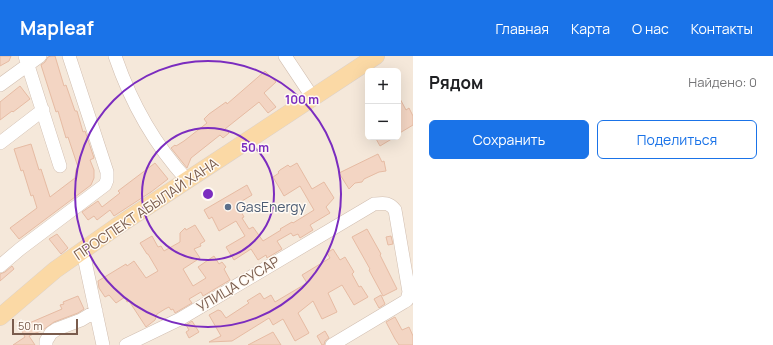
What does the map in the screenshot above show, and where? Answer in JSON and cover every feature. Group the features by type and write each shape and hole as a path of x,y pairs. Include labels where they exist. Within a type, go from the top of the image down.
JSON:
{"main road":[{"name":"ПРОСПЕКТ АБЫЛАЙ ХАНА","path":"0,317 56,270 116,227 376,56"}],"street":[{"path":"0,85 26,60 40,56"},
{"path":"0,266 20,249 106,185 107,172 69,56"},
{"path":"115,56 134,103 147,128 173,165 187,180"},
{"path":"285,56 313,98"},
{"path":"26,60 60,166"},
{"path":"0,143 43,110"},
{"name":"УЛИЦА СУСАР","path":"126,345 180,318 374,204 386,203 391,205 395,210 409,292 408,297 404,302 332,345"},
{"path":"83,252 103,345"},
{"path":"46,345 46,341 51,333 96,311"}],"shaded area":[{"path":"0,56 413,56 413,345 0,345"}],"building":[{"path":"0,56 11,56 9,61 0,66"},
{"path":"55,56 64,86 66,85 75,111 77,111 83,132 85,131 94,158 90,160 94,170 94,178 91,185 19,239 10,228 37,208 33,195 31,196 23,170 21,171 14,149 31,144 39,170 41,169 50,197 75,178 78,167 68,137 66,138 58,111 56,112 41,65 48,57"},
{"path":"265,71 276,82 264,93 276,107 268,113 259,102 225,129 229,133 223,138 220,135 191,158 187,168 171,148 184,141 207,123 204,119 209,114 226,102 227,104"},
{"path":"20,86 30,99 0,120 0,102"},
{"path":"401,101 406,110 409,108 413,116 413,125 401,132"},
{"path":"377,140 390,140 380,146"},
{"path":"378,154 382,162 384,161 386,171 379,172 364,179 362,182 355,183 349,189 339,173"},
{"path":"155,163 168,179 114,216 110,210 97,220 94,216 88,220 82,212 98,201 102,207 120,193 118,191"},
{"path":"297,163 312,189 324,182 334,198 326,207 330,213 310,225 313,230 300,238 298,234 293,236 291,233 277,241 282,249 267,258 266,255 258,260 251,249 234,260 226,247 245,236 236,221 219,231 212,217 209,219 204,210 247,185 252,195 237,204 244,217 242,218 249,229 253,227 263,241 281,230 280,229 314,210 300,186 284,196 273,177 288,165 290,167"},
{"path":"195,225 205,241 200,244 201,246 194,249 200,258 183,269 193,286 206,278 198,267 214,256 219,264 222,262 226,267 224,269 230,280 203,296 201,292 189,299 192,303 175,313 173,309 171,310 169,307 165,309 157,314 155,320 146,327 129,301 127,302 125,297 116,303 109,295 105,297 99,288 98,281 126,264 127,266 134,261 146,278 158,271 140,243 152,236 158,247 161,246 164,251 180,242 180,233 185,228 186,230"},
{"path":"367,229 381,254 380,255 397,289 383,296 352,237"},
{"path":"57,234 68,248 61,254 49,239"},
{"path":"391,236 393,244 388,245 386,237"},
{"path":"333,249 340,260 345,257 354,272 352,274 359,287 361,286 368,297 354,305 342,285 328,293 337,312 322,319 313,301 298,313 309,333 295,341 283,319 273,325 269,318 232,341 209,342 221,336 209,315 218,310 221,311 226,318 249,303 247,301 260,293 264,299 271,295 275,302 307,283 302,275 330,258 327,253"},
{"path":"12,266 14,269 0,281 0,274"},
{"path":"381,295 385,304 379,308 374,299"},
{"path":"78,296 84,309 78,313 54,322 43,330 29,336 35,345 13,345 25,337 20,327 62,309 60,305 64,304 63,302"},
{"path":"395,317 402,330 409,327 413,336 413,345 399,345 395,339 386,322"},
{"path":"192,321 199,332 189,338 186,332 189,330 186,325"},
{"path":"325,331 329,338 325,341 324,345 322,345 317,336"},
{"path":"273,332 281,345 248,345"}],"place":[{"name":"GasEnergy","path":"228,207"}]}
